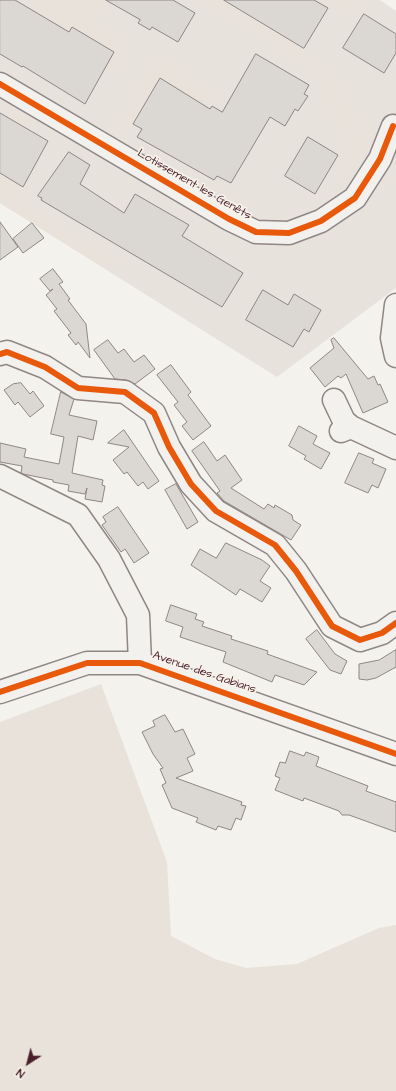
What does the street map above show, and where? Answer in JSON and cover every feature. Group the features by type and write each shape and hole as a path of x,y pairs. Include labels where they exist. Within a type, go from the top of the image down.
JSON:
{"street":[{"name":"Lotissement les Genêts","path":"0,84 228,219 256,232 289,233 321,221 355,198 380,159 392,126"},
{"path":"396,305 392,338 396,356"},
{"path":"0,354 7,352 45,367 78,388 125,392 154,413 169,447 191,484 216,511 275,545 296,571 332,626 360,640 382,633 396,623"},
{"path":"334,400 344,421 346,429 396,448"},
{"path":"0,476 78,515 109,559 138,615 140,663"},
{"name":"Avenue des Gabians","path":"0,692 87,663 140,663 396,754"}],"shaded area":[{"path":"0,0 380,0 396,11 396,288 277,377 0,203"},
{"path":"34,0 103,0 92,25 130,47 116,71 107,65 114,52 72,25 49,62 40,56 60,24 32,4"},
{"path":"201,0 219,0 282,37 313,59 326,70 336,82 349,104 368,144 349,182 345,186 338,183 351,152 331,108 321,99 318,79 306,62"},
{"path":"314,0 359,0 350,15 330,6 328,8"},
{"path":"157,58 219,93 220,98 216,101 203,97 200,103 160,78 133,124 126,120 116,134 114,133"},
{"path":"0,104 12,108 30,118 27,130 10,119 12,114 5,109 2,114 0,113"},
{"path":"0,173 22,186 0,193"},
{"path":"15,191 26,195 22,204 76,237 80,243 87,240 118,258 104,268 0,203 0,195"},
{"path":"101,684 167,862 171,936 215,959 246,968 297,964 379,928 396,925 396,1091 0,1091 0,722"}],"building":[{"path":"0,0 15,0 69,32 72,27 114,52 85,104 23,66 22,67 0,54"},
{"path":"106,0 173,0 195,13 178,42 152,27 150,30 138,23 140,20"},
{"path":"224,0 314,0 328,8 304,48"},
{"path":"364,14 396,34 396,53 384,73 343,48"},
{"path":"256,54 309,85 304,94 308,96 298,111 295,109 285,126 270,117 231,183 217,176 214,180 137,137 142,129 133,124 160,78 210,109 212,106 222,112"},
{"path":"0,113 48,141 23,187 0,173"},
{"path":"308,137 338,155 315,194 285,176"},
{"path":"69,152 90,165 80,184 124,213 135,194 189,225 182,236 243,273 222,307 41,200 42,198 38,196"},
{"path":"0,222 18,247 0,260"},
{"path":"32,223 44,238 23,253 13,239"},
{"path":"53,269 63,282 59,284 70,299 68,300 86,324 90,358 78,342 76,345 68,335 71,333 54,311 57,309 46,295 53,289 50,291 40,279"},
{"path":"263,290 288,305 294,294 321,310 309,332 304,329 293,347 246,320"},
{"path":"334,338 368,379 374,376 378,385 380,384 388,402 363,413 346,374 341,378 338,376 325,387 310,368 334,348 331,340"},
{"path":"108,340 118,353 124,349 134,362 144,355 155,369 135,384 126,380 115,379 94,350"},
{"path":"171,365 191,392 188,395 211,426 193,440 182,426 187,422 174,405 178,402 157,375"},
{"path":"21,383 30,394 33,391 44,406 30,417 18,402 15,405 4,390 13,384"},
{"path":"61,392 74,399 69,415 97,421 93,440 78,436 72,473 103,480 102,485 105,486 102,502 85,499 87,488 85,494 68,491 69,485 23,474 21,473 22,466 0,462 0,443 26,449 24,457 59,464 64,437 51,434"},
{"path":"299,426 317,436 313,444 330,453 321,469 304,459 306,456 289,446"},
{"path":"124,430 159,481 148,489 143,482 138,486 127,472 124,474 113,460 129,447 108,443"},
{"path":"204,442 217,461 225,455 242,480 231,488 264,509 268,504 274,508 275,505 292,515 293,520 301,525 291,540 224,501 217,493 220,491 192,451"},
{"path":"359,453 374,459 372,463 386,469 378,488 372,485 368,493 345,483"},
{"path":"176,484 198,522 187,529 165,490"},
{"path":"118,507 149,553 134,563 125,549 121,552 102,525 106,522 103,517"},
{"path":"226,543 262,560 270,566 260,581 271,588 262,602 240,589 236,595 191,565 200,549 216,558"},
{"path":"171,605 197,614 195,619 204,622 202,626 232,636 231,639 268,651 267,654 317,672 304,685 275,675 272,682 223,662 226,652 180,637 183,627 166,621"},
{"path":"317,630 335,654 347,661 341,674 330,670 306,639"},
{"path":"396,650 396,667 376,678 367,680 359,679 359,664 379,660"},
{"path":"165,715 175,732 183,729 195,754 187,758 193,771 176,778 242,802 241,805 246,806 241,820 236,818 231,830 218,826 216,830 196,822 198,818 172,808 162,785 166,783 160,769 163,768 153,754 142,732 155,726 153,721"},
{"path":"290,751 304,756 306,752 319,757 316,766 368,786 366,791 396,802 396,832 349,815 342,815 339,811 304,798 303,801 275,790 280,778 275,776 280,762 285,763"}],"cycle path":[{"path":"0,84 229,219 256,232 289,233 321,221 355,198 380,159 393,126"},
{"path":"0,354 7,352 45,367 78,388 125,392 154,413 169,447 191,484 216,511 275,545 296,571 332,626 360,640 382,633 396,623"},
{"path":"0,692 87,663 140,663 396,754"}]}
